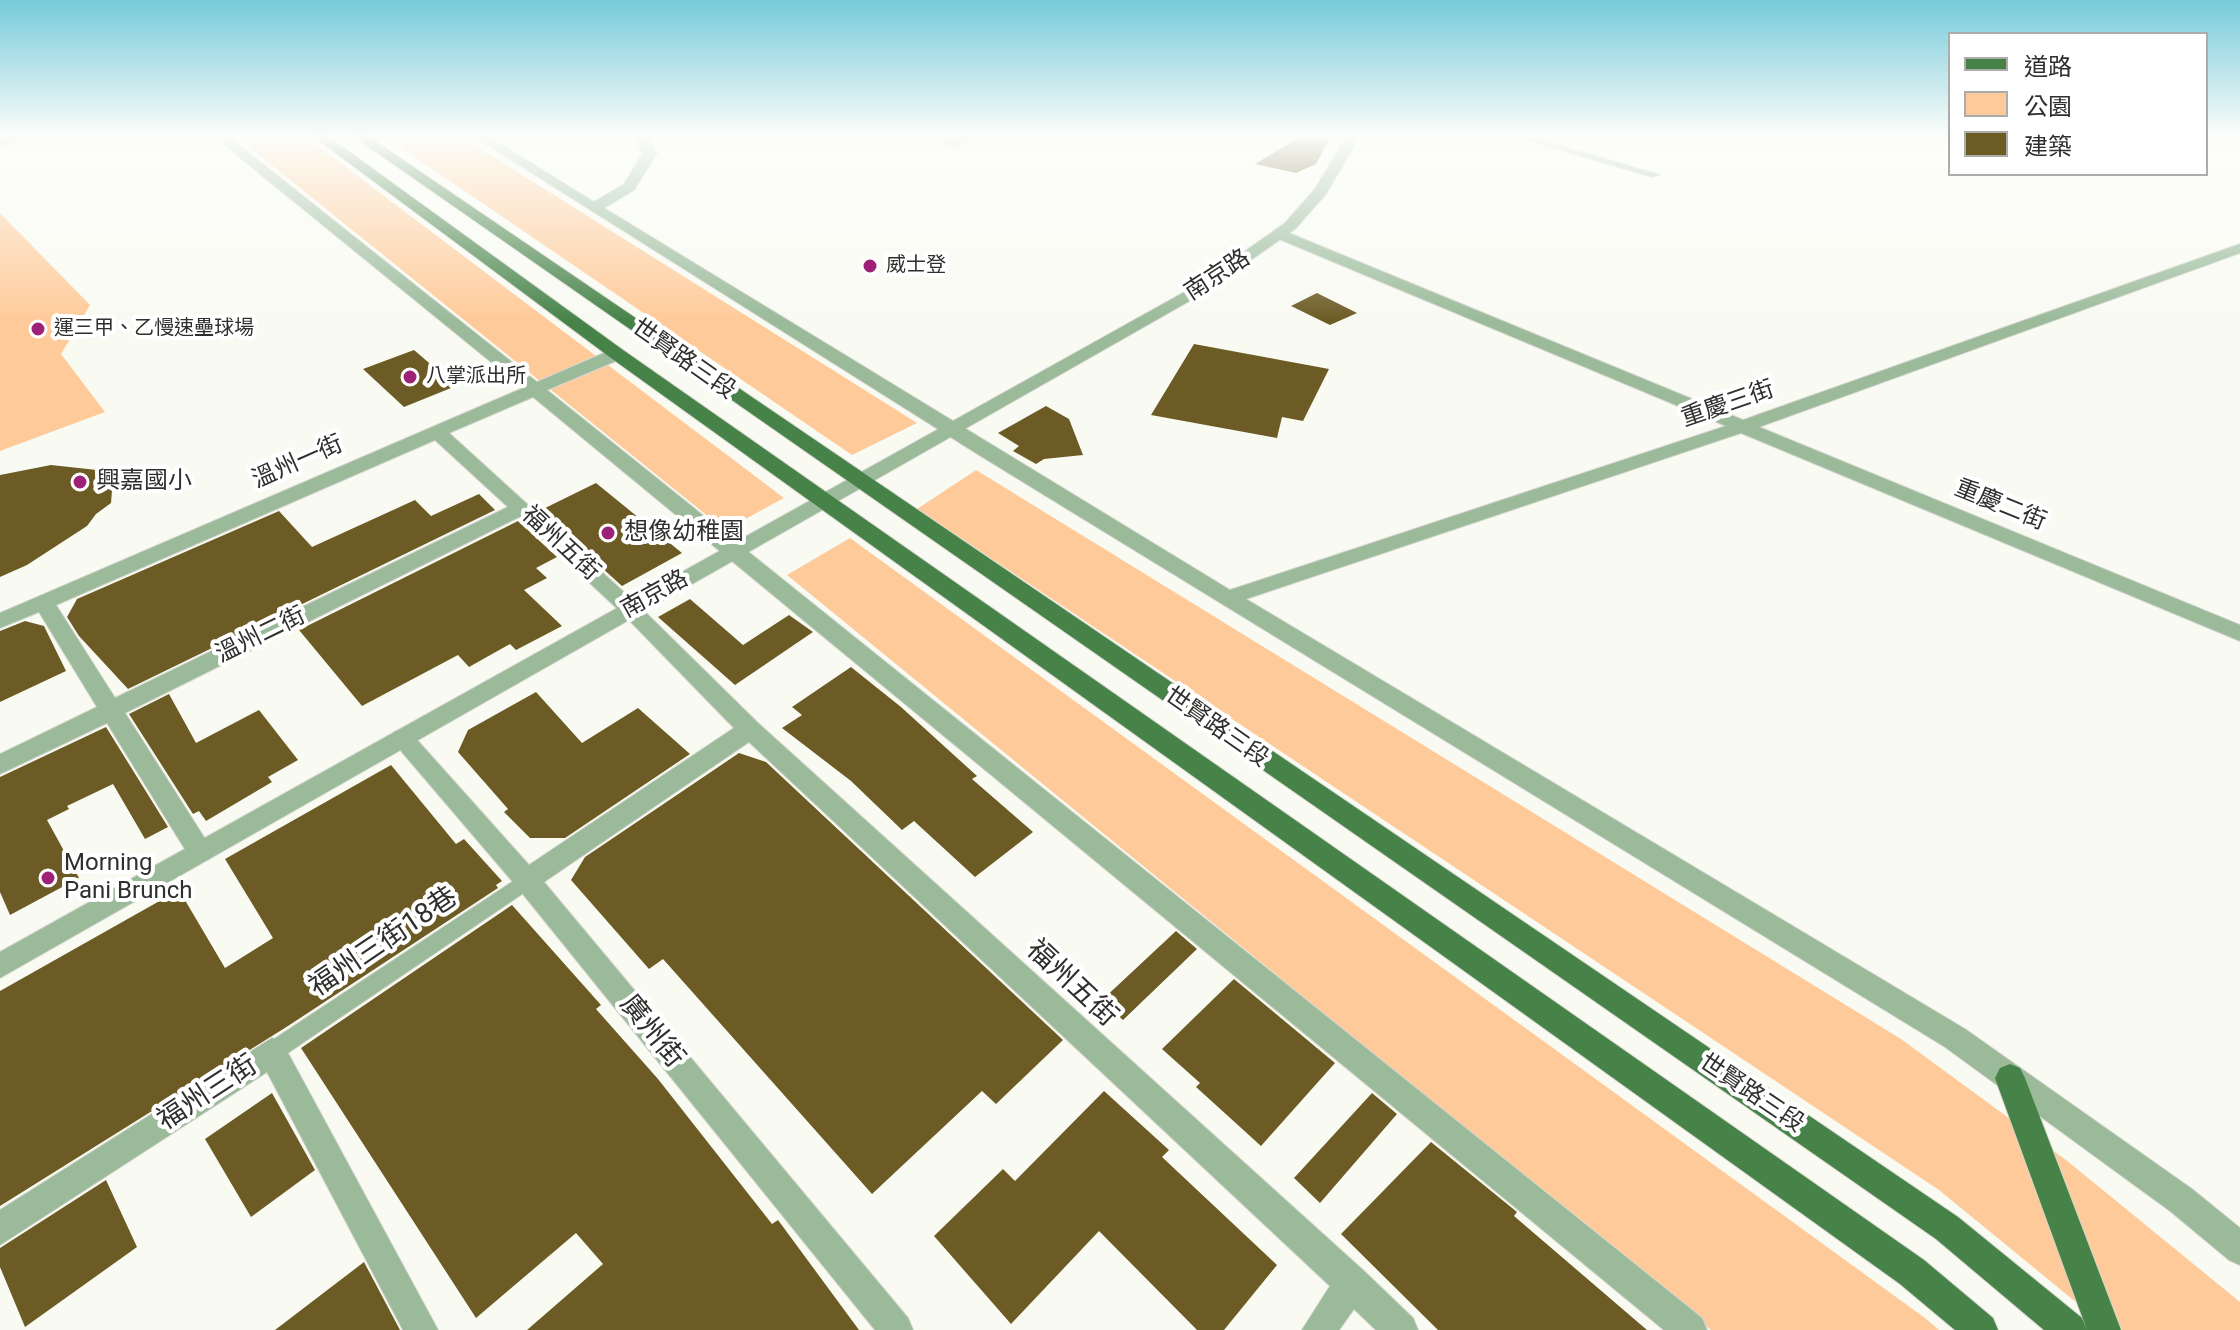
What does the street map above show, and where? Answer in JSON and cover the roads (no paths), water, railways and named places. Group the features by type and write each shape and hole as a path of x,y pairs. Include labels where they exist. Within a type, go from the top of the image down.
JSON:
{"main road":[{"name":"世賢路三段","path":"401,196 617,354 1912,1272 1981,1330"},
{"name":"世賢路三段","path":"446,196 1947,1228 2070,1330"},
{"path":"2010,1078 2104,1330"}],"street":[{"path":"294,196 735,550 1690,1330"},
{"path":"574,196 949,429 1955,1038 2181,1200 2240,1249"},
{"path":"593,208 613,196"},
{"name":"南京路","path":"0,966 1202,288 1279,234 1316,196"},
{"name":"重慶二街","path":"1279,234 2240,633"},
{"name":"重慶三街","path":"1227,598 1741,427 2240,248"},
{"name":"溫州一街","path":"0,621 617,354"},
{"name":"福州五街","path":"436,431 630,609 750,729 1401,1330"},
{"name":"溫州二街","path":"0,765 522,508"},
{"path":"43,602 200,852"},
{"path":"527,880 750,729"},
{"name":"廣州街","path":"402,738 527,880 896,1330"},
{"name":"福州三街","path":"0,1229 272,1052 421,1330"},
{"path":"1319,1330 1352,1283"}],"lane":[{"name":"福州三街18巷","path":"272,1052 527,880"}],"place":[{"name":"威士登","path":"870,266"},
{"name":"運三甲、乙慢速壘球場","path":"38,329"},
{"name":"八掌派出所","path":"410,377"},
{"name":"興嘉國小","path":"80,482"},
{"name":"想像幼稚園","path":"608,533"},
{"name":"Morning Pani Brunch","path":"48,878"}]}
